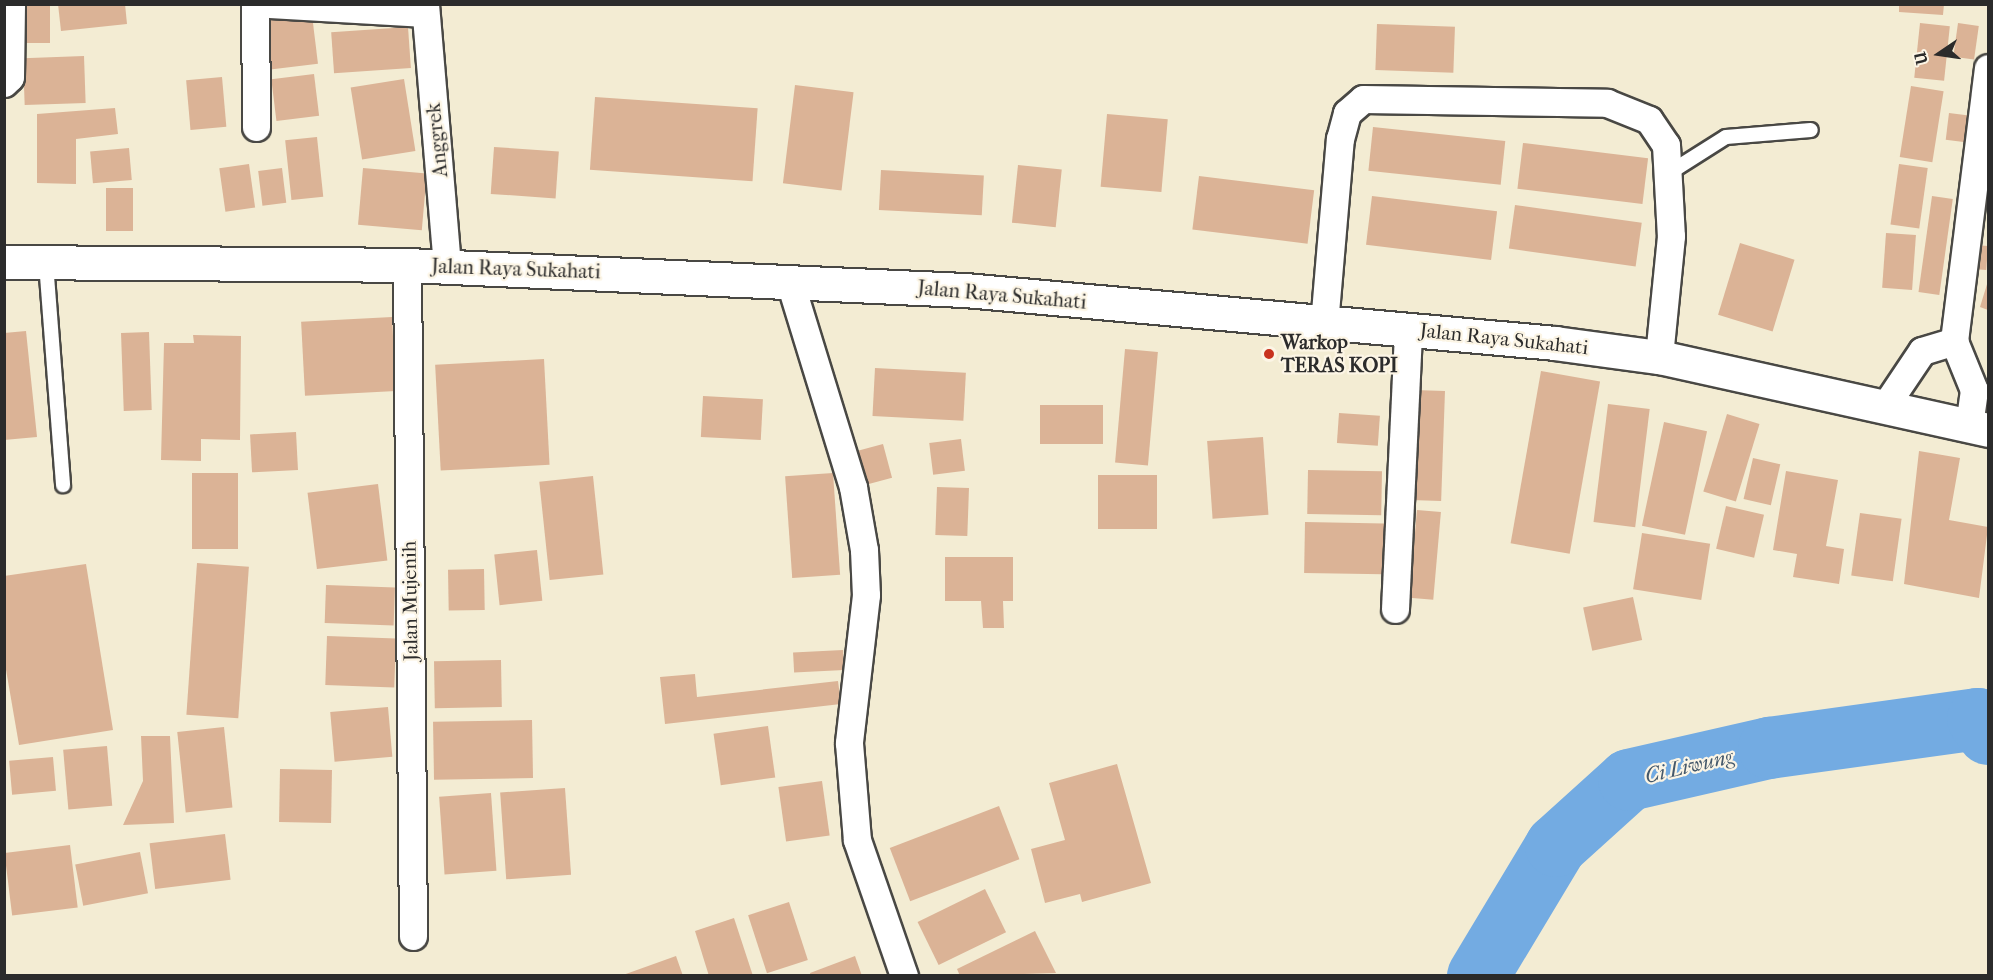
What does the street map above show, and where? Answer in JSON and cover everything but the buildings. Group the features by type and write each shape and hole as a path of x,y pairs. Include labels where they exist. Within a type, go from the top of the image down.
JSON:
{"main road":[{"name":"Jalan Raya Sukahati","path":"4,262 407,265 789,279 1408,330 1659,357 1883,409 1979,428"}],"street":[{"path":"4,83 10,77 11,4"},
{"path":"255,4 256,127"},
{"name":"Anggrek","path":"270,4 425,9 447,267"},
{"path":"1979,428 1974,390 1954,341 1989,68"},
{"path":"1324,324 1340,139 1347,113 1363,99 1607,103 1649,120 1666,145 1670,173 1671,236 1659,357"},
{"name":"Jalan Mujenih","path":"407,265 413,936"},
{"path":"789,279 853,487 864,550 866,595 849,743 857,840 904,975"},
{"path":"1395,609 1408,330"},
{"path":"1883,409 1922,351 1954,341"}],"lane":[{"path":"1670,173 1726,137 1811,130"},
{"path":"46,261 63,485"}],"waterway":[{"name":"Ci Liwung","path":"1478,976 1556,846 1629,780 1769,748 1978,719 1988,734"}],"place":[{"name":"Warkop TERAS KOPI","path":"1269,354"}]}
